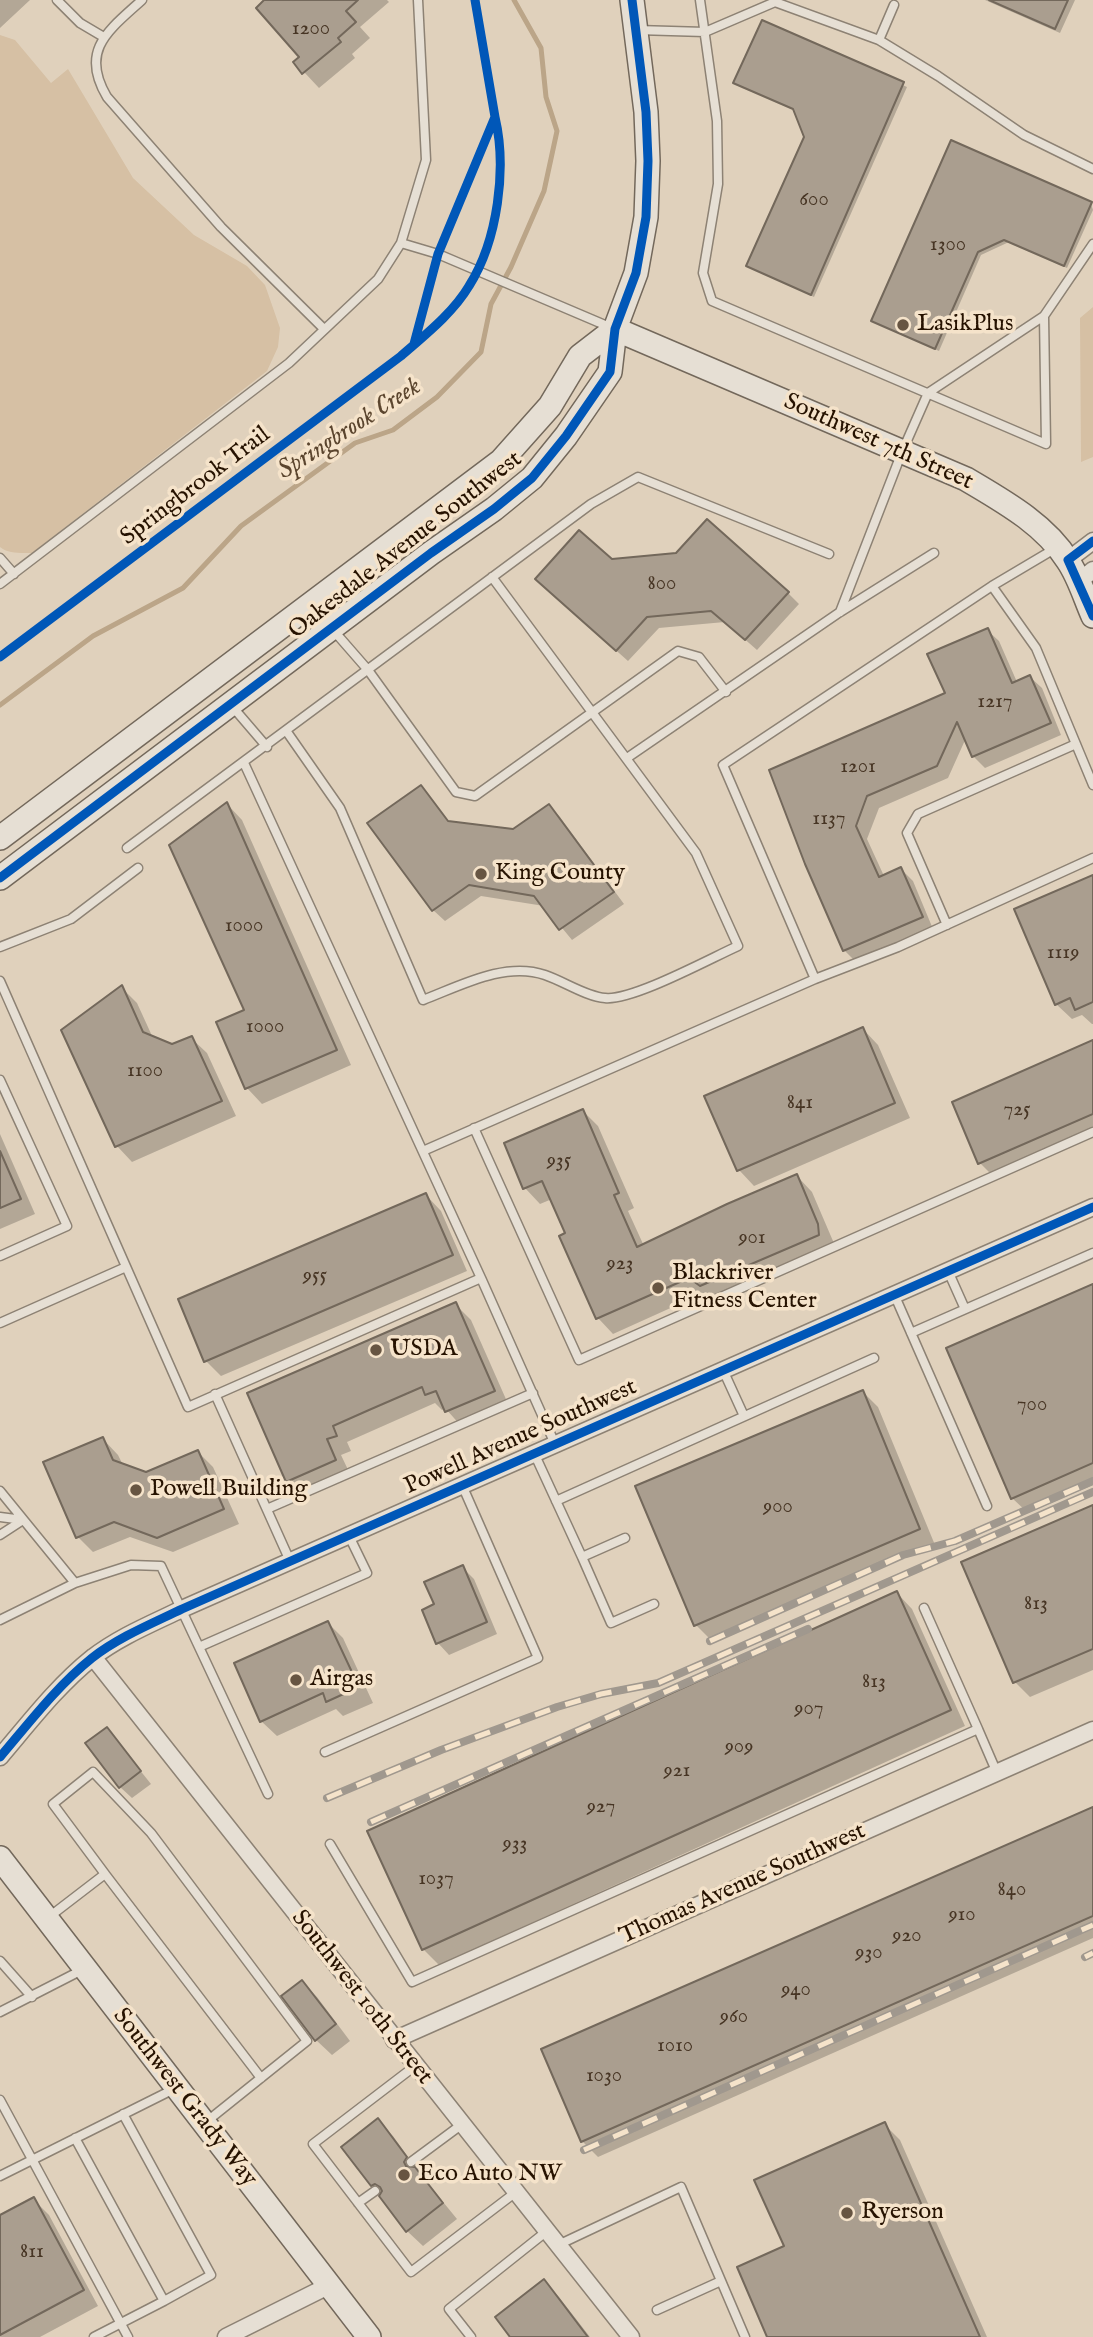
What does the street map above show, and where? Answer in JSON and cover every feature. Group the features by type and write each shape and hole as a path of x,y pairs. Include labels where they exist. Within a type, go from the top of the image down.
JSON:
{"street":[{"name":"Oakesdale Avenue Southwest","path":"0,878 494,509 532,478 566,436 610,372 615,329 636,273 646,217 646,113 632,0"},
{"name":"Oakesdale Avenue Southwest","path":"0,838 500,461 550,406 580,356 615,329"},
{"name":"Southwest 7th Street","path":"615,329 966,479 1004,501 1039,527 1086,576 1093,616"},
{"path":"1062,554 1093,541"},
{"path":"231,705 251,668 367,578 383,551"},
{"name":"Powell Avenue Southwest","path":"0,1757 62,1685 93,1657 124,1636 1093,1207"},
{"name":"Southwest 10th Street","path":"93,1657 631,2337"},
{"name":"Thomas Avenue Southwest","path":"394,2039 1093,1730"},
{"name":"Southwest Grady Way","path":"0,1858 369,2337"},
{"path":"226,2337 328,2286"}],"lane":[{"path":"57,0 80,23 102,36"},
{"path":"142,0 102,36 97,54 96,79 107,97 221,227 324,329"},
{"path":"0,584 289,363 378,279 401,243 426,160 418,0"},
{"path":"700,0 717,121 718,184 703,273 712,301 1046,444 1044,316"},
{"path":"635,30 705,32 775,2 879,40 938,76 1024,135 1093,169"},
{"path":"879,40 894,5"},
{"path":"401,243 451,260 615,329"},
{"path":"840,612 902,452 928,393 1044,316 1093,244"},
{"path":"127,848 267,747 590,504 638,477 829,554"},
{"path":"626,758 840,612 934,553"},
{"path":"815,979 723,765 992,586 1062,554"},
{"path":"0,558 14,574"},
{"path":"287,732 340,808 423,1000 488,976 518,970 543,974 603,999 625,997 738,946 696,853 492,577"},
{"path":"992,586 1036,648 1093,785"},
{"path":"332,628 368,670 456,792 475,796 678,651 699,657 726,692"},
{"path":"231,705 267,747"},
{"path":"947,925 907,833 918,814 1076,744"},
{"path":"244,763 555,1444"},
{"path":"423,1151 815,979 947,925 1093,858"},
{"path":"0,947 71,919 138,868"},
{"path":"0,981 188,1406 481,1278"},
{"path":"0,1080 67,1226 0,1256"},
{"path":"474,1128 579,1360 1093,1132"},
{"path":"911,1333 1093,1253"},
{"path":"0,1322 126,1267"},
{"path":"947,1270 965,1310"},
{"path":"894,1294 987,1506"},
{"path":"556,1501 874,1357"},
{"path":"723,1370 744,1416"},
{"path":"215,1394 290,1562"},
{"path":"267,1509 533,1394"},
{"path":"534,1453 611,1623 654,1604"},
{"path":"325,1752 538,1658 462,1485"},
{"path":"0,1491 75,1583"},
{"path":"0,1517 23,1520"},
{"path":"0,1535 23,1520"},
{"path":"199,1647 367,1573 349,1536"},
{"path":"582,1558 625,1538"},
{"path":"0,1620 75,1583 131,1565 160,1566 268,1794"},
{"path":"924,1608 997,1773"},
{"path":"330,1844 412,1982 978,1729"},
{"path":"204,2123 261,2078 307,2041 151,1833 93,1772 53,1804 261,2078"},
{"path":"47,1919 105,1874"},
{"path":"0,1961 32,1997"},
{"path":"0,2012 85,1969"},
{"path":"415,2066 313,2144 411,2272 516,2192"},
{"path":"0,2176 177,2088"},
{"path":"0,2100 128,2337"},
{"path":"94,2337 211,2275 123,2114"},
{"path":"411,2162 461,2125"},
{"path":"75,2138 164,2301"},
{"path":"558,2245 681,2187 745,2337"},
{"path":"358,2203 374,2191"},
{"path":"471,2337 449,2309 547,2231"},
{"path":"657,2310 721,2281"}],"shaded area":[{"path":"0,35 15,40 51,83 68,69 133,178 194,235 247,266 265,285 280,328 278,347 267,371 32,553 11,552 0,547"},
{"path":"1093,307 1093,457 1081,462 1080,318"}],"building":[{"path":"264,0 358,0 346,11 356,22 338,38 341,42 302,74 293,62 299,57 256,8"},
{"path":"989,0 1068,0 1055,29"},
{"path":"762,20 904,82 811,295 746,266 804,137 793,109 733,83"},
{"path":"951,140 1092,202 1064,266 1004,240 978,252 935,349 871,321"},
{"path":"707,519 789,592 745,640 711,611 647,617 616,651 535,579 579,530 612,559 676,553"},
{"path":"988,628 1012,683 1030,675 1051,723 972,757 957,722 937,766 867,796 856,826 879,877 901,867 923,917 843,951 805,864 769,770 945,693 927,654"},
{"path":"421,785 448,821 513,829 549,804 614,892 559,930 534,896 469,885 432,911 367,823"},
{"path":"227,802 337,1050 245,1089 216,1022 244,1010 169,845"},
{"path":"1093,875 1093,1002 1075,1010 1070,998 1055,1005 1014,909"},
{"path":"122,985 143,1032 172,1044 192,1036 222,1101 115,1147 61,1030"},
{"path":"863,1027 895,1103 737,1171 704,1096"},
{"path":"1093,1040 1093,1114 978,1164 952,1102"},
{"path":"583,1109 619,1193 614,1195 637,1247 797,1174 818,1224 819,1235 700,1286 689,1278 596,1319 559,1236 565,1233 542,1181 523,1189 504,1143"},
{"path":"0,1151 21,1199 0,1208"},
{"path":"426,1193 453,1255 204,1362 178,1299"},
{"path":"1093,1284 1093,1463 1011,1499 946,1348"},
{"path":"456,1302 495,1391 445,1412 436,1391 425,1395 422,1387 369,1410 333,1426 337,1436 327,1439 336,1460 286,1482 247,1393"},
{"path":"863,1390 920,1529 694,1626 635,1486"},
{"name":"Powell Building","path":"103,1437 113,1460 146,1472 198,1450 224,1509 157,1538 114,1522 76,1538 43,1462"},
{"path":"1093,1505 1093,1649 1013,1683 961,1562"},
{"path":"463,1565 487,1622 436,1644 422,1610 434,1604 424,1582"},
{"path":"897,1591 951,1710 422,1950 367,1831"},
{"path":"328,1621 359,1687 326,1702 323,1693 260,1722 234,1663"},
{"path":"107,1727 141,1771 119,1788 85,1743"},
{"path":"1093,1807 1093,1916 581,2142 541,2049"},
{"path":"302,1980 336,2024 315,2041 281,1996"},
{"path":"378,2118 407,2157 404,2162 406,2166 415,2167 443,2203 406,2232 379,2196 382,2191 380,2187 375,2184 371,2186 341,2147"},
{"name":"Ryerson","path":"885,2122 980,2337 767,2337 737,2267 784,2246 754,2180"},
{"path":"34,2197 84,2290 0,2335 0,2215"},
{"path":"544,2279 588,2337 510,2337 495,2317"}],"waterway":[{"name":"Springbrook Creek","path":"0,705 93,636 183,588 241,526 355,443 393,430 437,397 481,352 491,304 511,267 544,191 557,131 546,97 541,48 514,0"}],"railway":[{"path":"710,1641 903,1555 955,1541 1093,1481"},
{"path":"327,1798 441,1750 557,1707 601,1694 658,1683 1093,1492"},
{"path":"371,1822 808,1629"},
{"path":"584,2150 1093,1925"},
{"path":"1085,1957 1093,1953"}],"cycle path":[{"path":"414,344 438,254 495,117 475,0"},
{"path":"0,878 431,553 494,509 532,478 566,436 610,372 615,329 636,273 646,217 646,112 632,0"},
{"name":"Springbrook Trail","path":"0,657 401,356 447,314 479,268 493,226 500,181 499,137 495,117"},
{"path":"1093,541 1068,560 1093,616"},
{"path":"0,1757 67,1680 102,1650 136,1631 1093,1207"}],"place":[{"name":"LasikPlus","path":"903,325"},
{"name":"King County","path":"481,874"},
{"name":"Blackriver Fitness Center","path":"658,1288"},
{"name":"USDA","path":"376,1350"},
{"name":"Powell Building","path":"136,1490"},
{"name":"Airgas","path":"296,1680"},
{"name":"Eco Auto NW","path":"404,2175"},
{"name":"Ryerson","path":"847,2213"}]}
